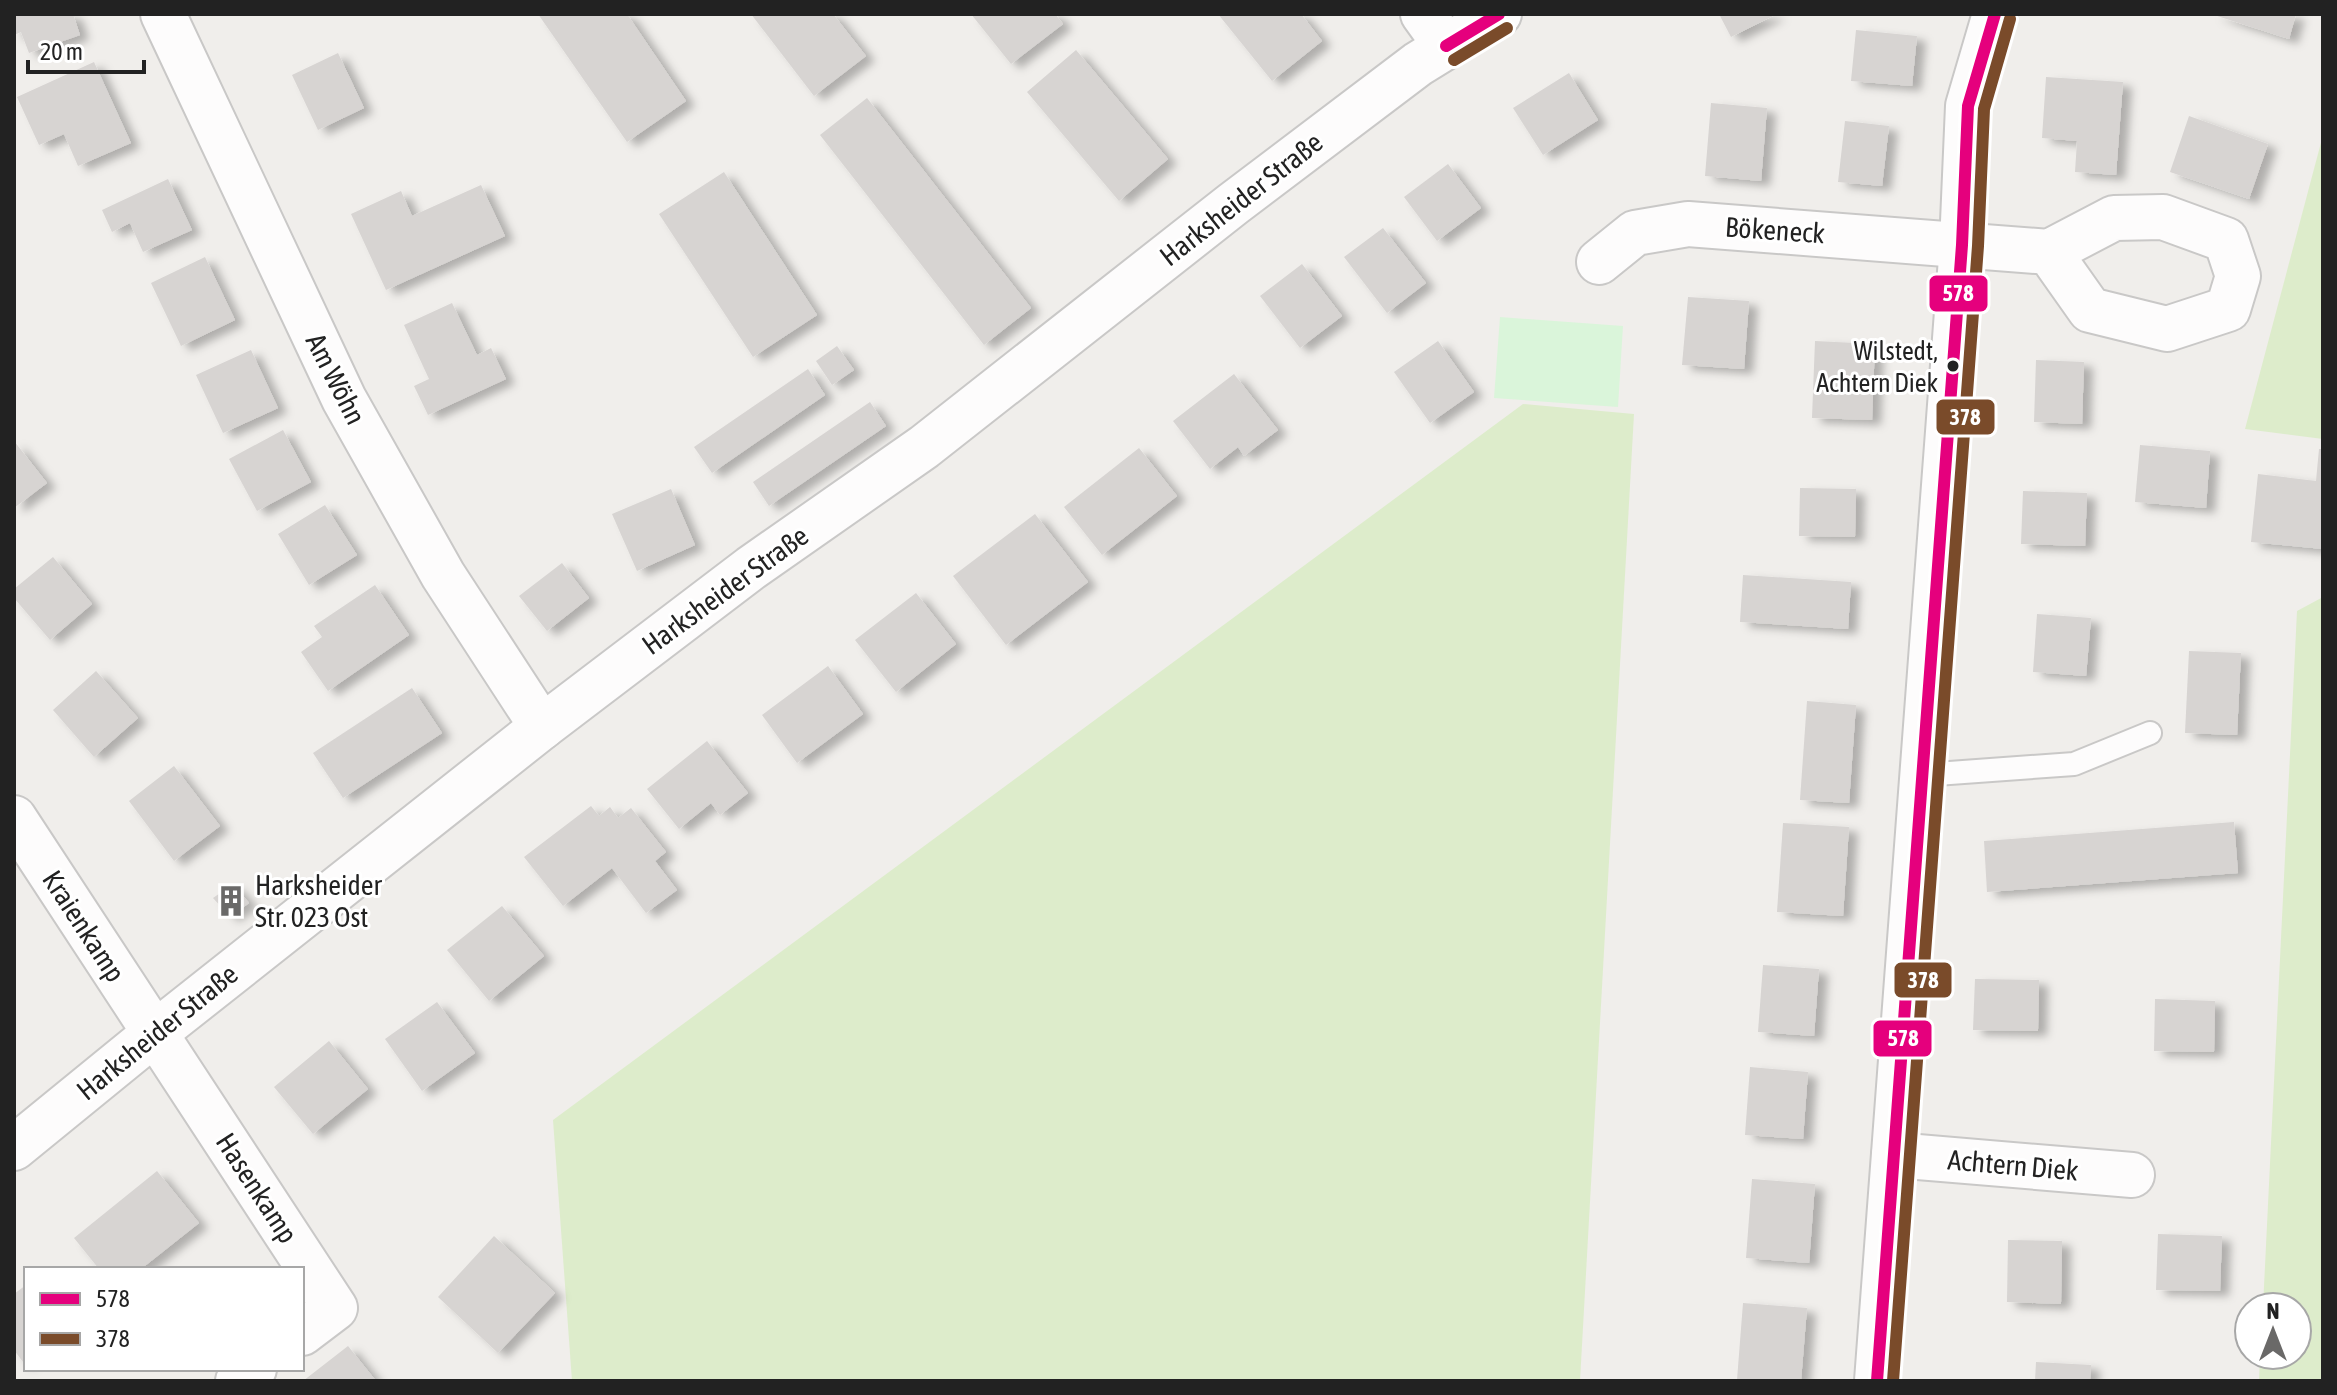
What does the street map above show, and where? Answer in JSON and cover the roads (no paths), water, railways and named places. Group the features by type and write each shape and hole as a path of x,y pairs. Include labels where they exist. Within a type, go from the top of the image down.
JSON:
{"street":[{"name":"Am Wöhn","path":"163,14 344,399 443,575 542,727"},
{"name":"Harksheider Straße","path":"14,1148 542,727 751,568 924,447 1233,204 1418,64 1434,30 1499,14"},
{"path":"1877,1381 1962,245 1968,106 1995,14"},
{"name":"Bökeneck","path":"1599,262 1635,233 1688,224 2049,252"},
{"name":"Kraienkamp","path":"14,818 155,1033"},
{"name":"Hasenkamp","path":"155,1033 335,1308 304,1331"},
{"name":"Achtern Diek","path":"1894,1155 2132,1175"}],"lane":[{"path":"1922,775 2074,764 2150,733"}],"place":[{"name":"Wilstedt, Achtern Diek","path":"1953,366"},
{"name":"Harksheider Str. 023 Ost","path":"231,901"}]}
